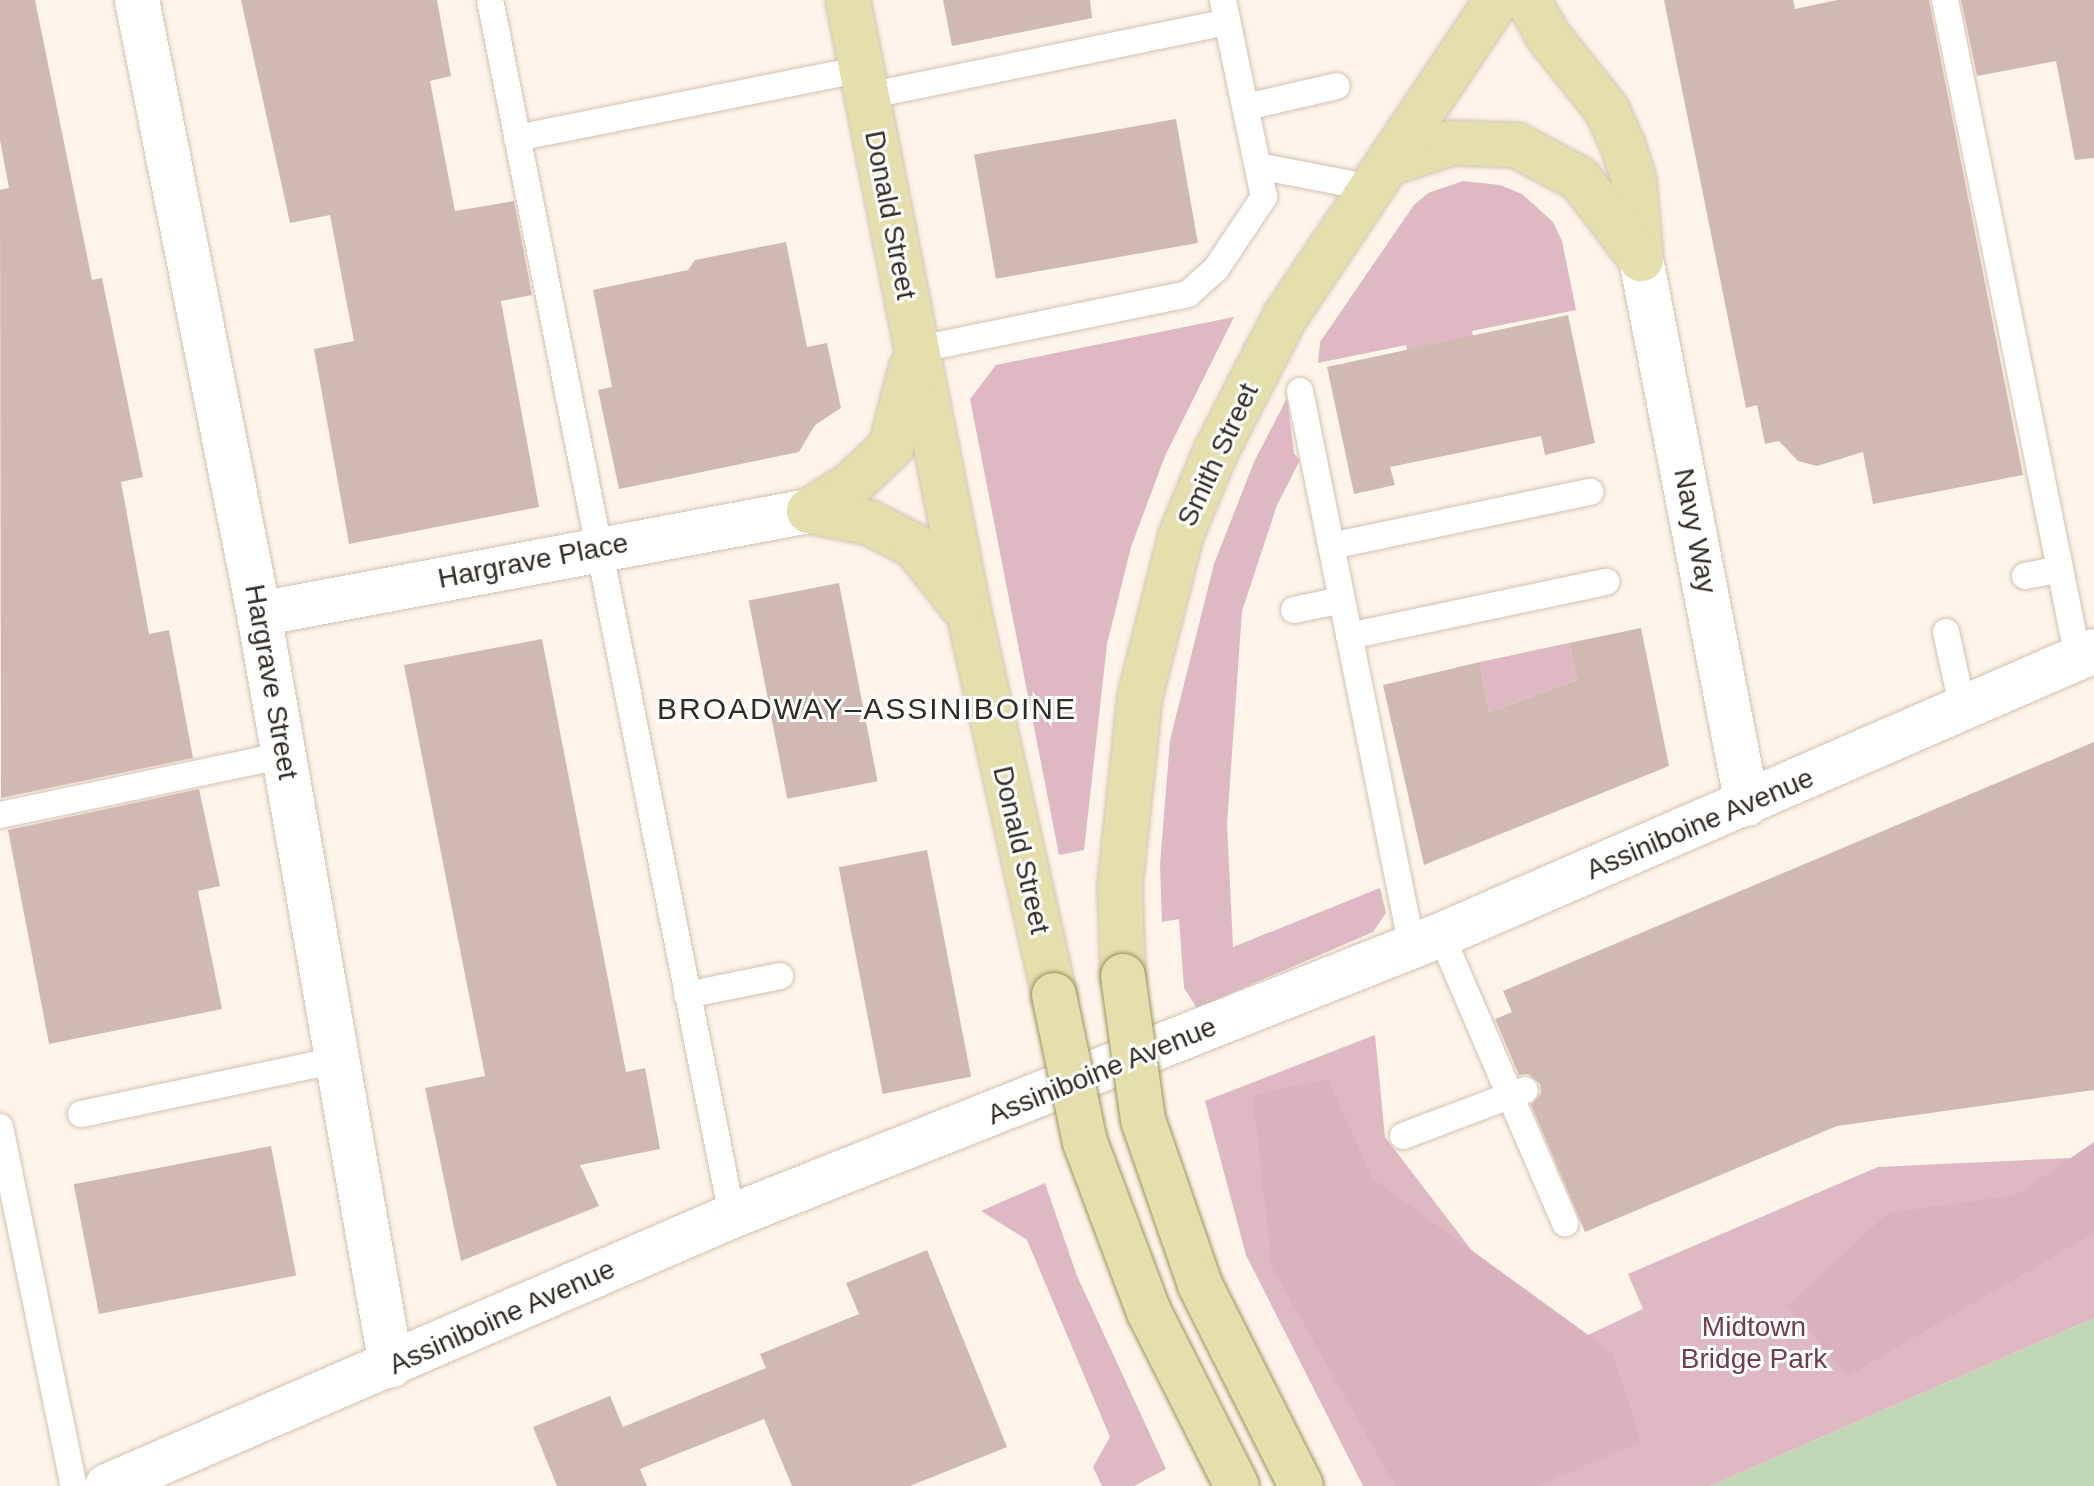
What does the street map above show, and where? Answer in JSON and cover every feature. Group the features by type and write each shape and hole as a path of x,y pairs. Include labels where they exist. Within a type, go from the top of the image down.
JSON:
{"main road":[{"name":"Donald Street","path":"848,0 970,618 1085,1142 1149,1312 1237,1486"},
{"name":"Smith Street","path":"1301,1486 1200,1285 1143,1120 1123,976 1120,886 1140,696 1181,535 1216,451 1285,317 1497,0"},
{"path":"1528,0 1548,36 1607,110 1622,143 1634,180 1641,259"},
{"path":"1381,176 1451,143 1516,145 1580,179 1641,259"},
{"path":"809,511 852,484 891,447 915,350"},
{"path":"809,511 870,523 915,546 970,618"}],"street":[{"name":"Hargrave Street","path":"137,0 259,614 391,1366"},
{"name":"Navy Way","path":"1641,259 1747,804"},
{"name":"Hargrave Place","path":"259,614 597,548 809,511"},
{"name":"Assiniboine Avenue","path":"107,1486 391,1366 732,1216 1426,941 2086,655"}],"lane":[{"path":"490,0 732,1216"},
{"path":"1945,0 2060,569 2086,655"},
{"path":"517,138 864,83 1229,6 1264,197 1216,269 1188,294 915,350"},
{"path":"1246,107 1337,86"},
{"path":"1258,166 1381,176"},
{"path":"1300,391 1349,636 1426,941 1518,1093 1546,1158 1565,1223"},
{"path":"1331,546 1590,492"},
{"path":"2025,576 2060,569"},
{"path":"1349,636 1606,582"},
{"path":"1294,610 1342,600"},
{"path":"1946,632 1963,709"},
{"path":"0,815 284,755"},
{"path":"687,995 780,976"},
{"path":"81,1114 337,1060"},
{"path":"1403,1136 1518,1093"},
{"path":"0,1127 74,1486"}],"green space":[{"path":"1463,181 1500,185 1522,194 1553,222 1562,241 1576,310 1472,331 1478,358 1412,372 1406,345 1318,363 1320,342 1414,205 1428,193"},
{"path":"1234,317 1165,456 1131,547 1107,644 1084,850 1059,855 970,399 996,365"},
{"path":"1287,398 1294,454 1300,460 1277,505 1242,611 1227,824 1233,947 1380,888 1386,913 1373,932 1197,1008 1184,988 1179,919 1162,922 1160,865 1170,740 1214,564 1254,462"},
{"path":"1569,643 1577,680 1489,712 1480,662"},
{"name":"Midtown Bridge Park","path":"1375,1035 1385,1137 1550,1353 1643,1309 1628,1274 1878,1167 2094,1157 2094,1318 1710,1486 1363,1486 1246,1255 1205,1101"},
{"path":"1045,1183 1077,1276 1166,1469 1134,1486 1102,1486 1093,1467 1110,1437 1027,1240 981,1211"}],"shaded area":[{"path":"1328,1079 1372,1178 1613,1353 1641,1442 1537,1486 1395,1486 1272,1267 1253,1095"},
{"path":"2094,1142 2094,1233 1848,1376 1787,1306 1888,1213 2016,1195"},
{"path":"2094,1318 2094,1486 1710,1486"}],"building":[{"path":"0,0 35,0 92,280 102,278 143,477 121,482 149,634 169,630 193,758 1,798 0,190 9,188 0,140"},
{"path":"241,0 437,0 451,76 430,81 455,211 514,201 532,295 501,301 539,507 349,544 314,349 354,341 330,215 290,223"},
{"path":"943,0 1090,0 1092,18 952,46"},
{"path":"1664,0 1793,0 1795,9 1837,0 1929,0 2023,475 1873,504 1863,452 1817,466 1798,461 1779,441 1765,444 1757,405 1746,408"},
{"path":"1961,0 2094,0 2094,158 2075,160 2056,61 1977,76"},
{"path":"1176,119 1198,243 996,279 974,155"},
{"path":"786,242 807,347 827,343 841,408 815,425 799,452 619,489 598,390 612,387 593,290 688,270 695,260"},
{"path":"1568,315 1595,443 1545,455 1541,436 1390,467 1395,485 1354,494 1327,367"},
{"path":"839,583 878,781 787,799 749,601"},
{"path":"1641,628 1669,766 1424,865 1383,685 1480,662 1489,712 1577,680 1569,643"},
{"path":"542,639 626,1072 645,1068 660,1149 580,1165 599,1206 461,1261 425,1088 485,1076 404,665"},
{"path":"2094,742 2094,1090 1837,1126 1585,1232 1531,1105 1541,1093 1540,1084 1528,1074 1519,1075 1495,1019 1512,1012 1503,991"},
{"path":"199,789 220,886 198,891 222,1009 49,1044 8,830"},
{"path":"927,850 971,1077 883,1094 839,867"},
{"path":"271,1146 296,1276 99,1314 74,1184"},
{"path":"927,1250 1007,1447 910,1486 792,1486 764,1419 640,1469 647,1486 557,1486 533,1427 610,1396 623,1427 766,1368 760,1354 859,1314 846,1283"}],"district":[{"name":"BROADWAY–ASSINIBOINE","path":"867,709"}]}
